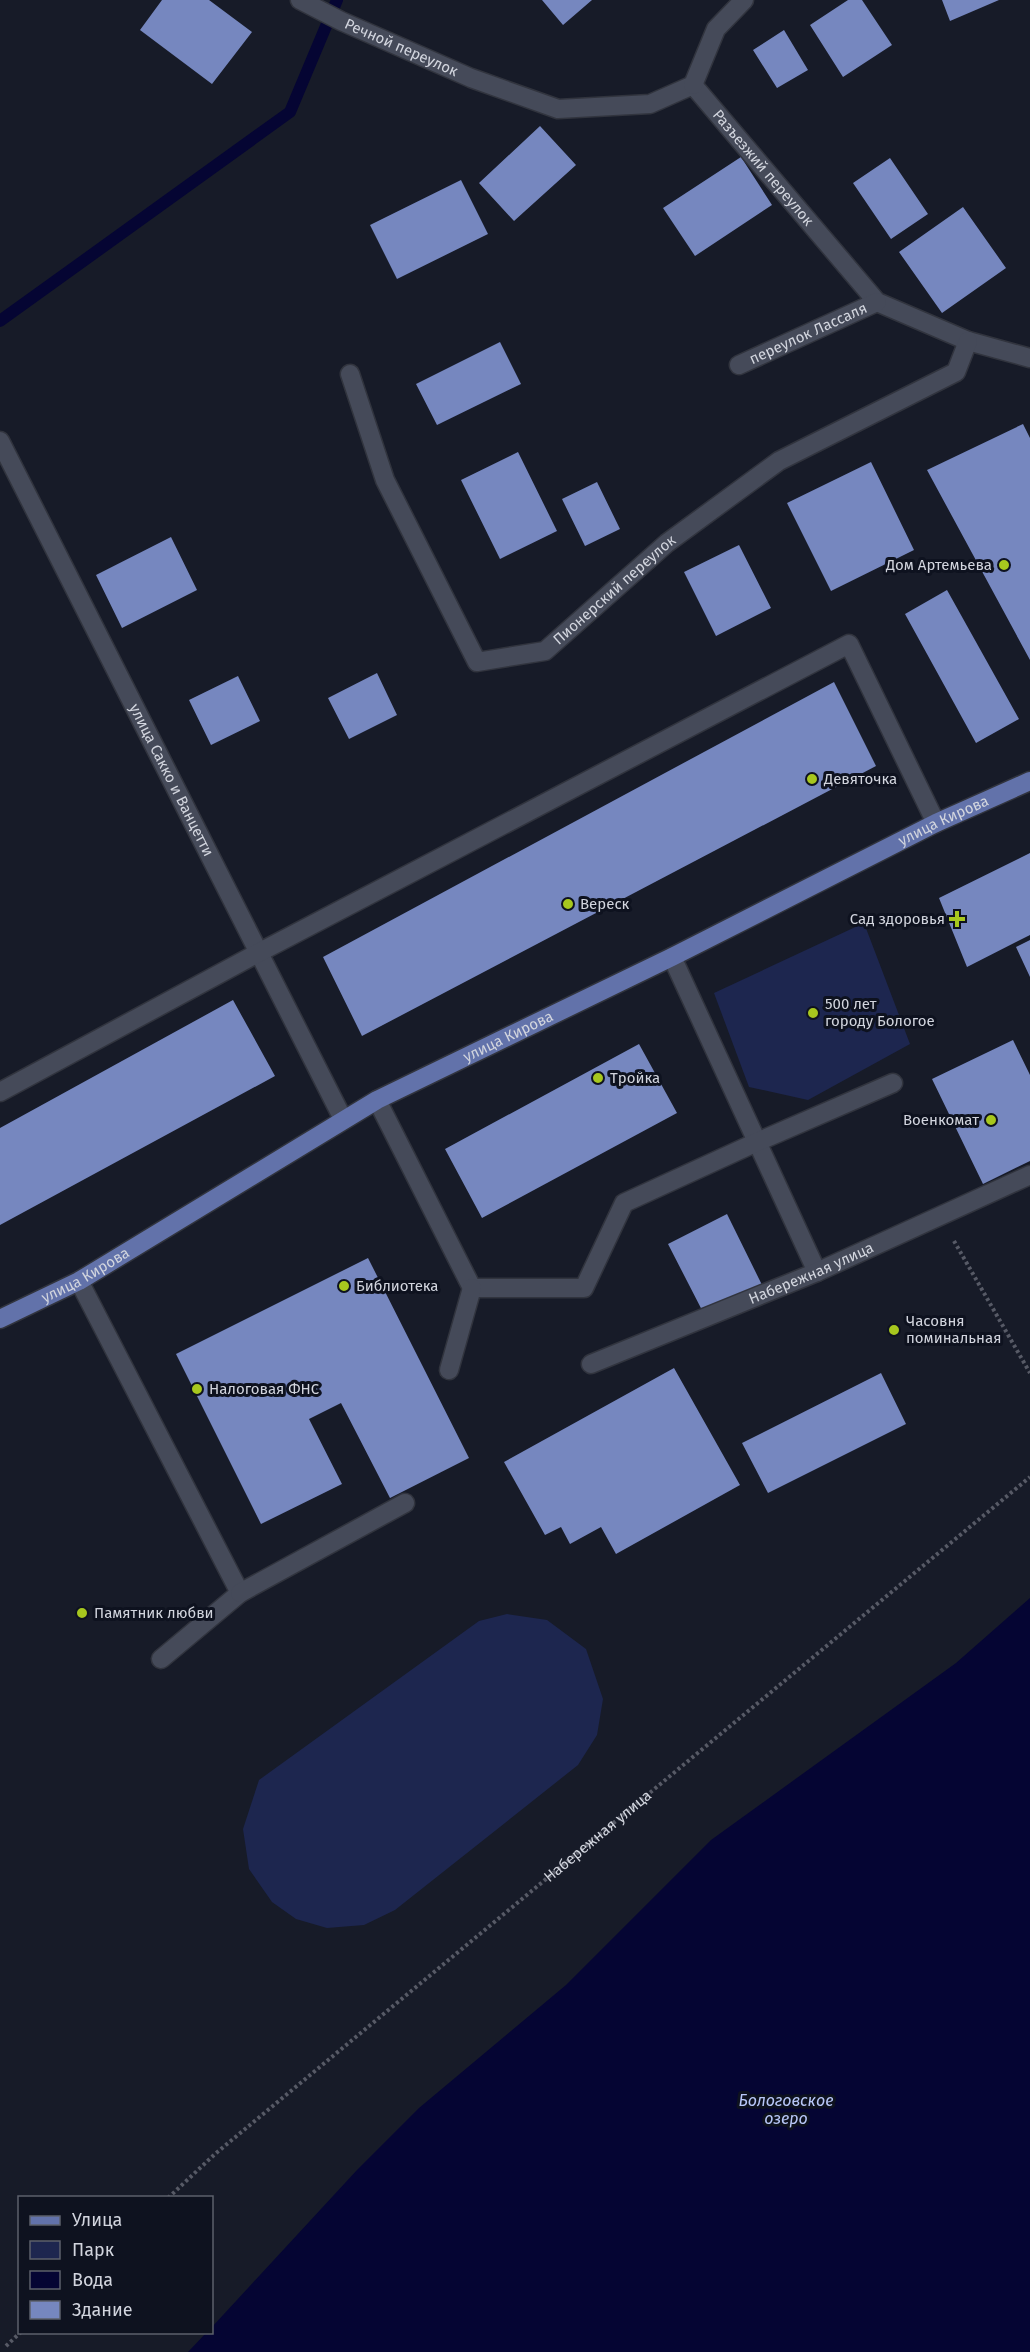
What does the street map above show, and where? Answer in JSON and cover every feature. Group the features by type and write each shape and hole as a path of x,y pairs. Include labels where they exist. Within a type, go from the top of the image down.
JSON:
{"main road":[{"name":"улица Кирова","path":"0,1319 79,1281 377,1100 672,957 936,823 1030,781"}],"street":[{"path":"693,86 716,29 744,0"},
{"name":"Речной переулок","path":"305,3 471,78 558,110 650,104 693,86"},
{"name":"Разъезжий переулок","path":"693,86 877,302 968,342 1030,358"},
{"name":"переулок Лассаля","path":"739,364 877,302"},
{"name":"Пионерский переулок","path":"350,374 385,480 477,662 545,651 667,543 779,461 956,372 968,342"},
{"name":"улица Сакко и Ванцетти","path":"0,441 343,1119"},
{"path":"0,1092 849,644 936,823"},
{"path":"672,957 817,1272"},
{"path":"472,1288 585,1288 624,1203 893,1083"},
{"path":"377,1100 472,1288 449,1370"},
{"name":"Набережная улица","path":"591,1364 817,1272 1030,1175"},
{"path":"79,1281 240,1593"},
{"path":"161,1659 240,1593 405,1503"}],"path":[{"path":"940,1217 1030,1373"},
{"name":"Набережная улица","path":"170,2196 224,2146 1030,1478"},
{"path":"6,2346 19,2334"}],"green space":[{"path":"864,923 910,1044 808,1100 749,1087 714,993"},
{"path":"507,1614 547,1620 586,1649 603,1699 597,1735 578,1765 395,1910 364,1925 327,1928 296,1919 272,1902 249,1869 243,1829 259,1780 479,1621"}],"water":[{"name":"Бологовское озеро","path":"1030,1598 1030,2352 188,2352 205,2334 213,2334 213,2326 357,2170 419,2108 566,1985 711,1840 956,1663"}],"building":[{"path":"162,0 209,0 252,32 212,84 140,30"},
{"path":"542,0 592,0 563,25"},
{"path":"848,0 862,0 892,45 843,77 810,25"},
{"path":"942,0 999,0 950,21"},
{"path":"784,30 808,70 777,88 753,50"},
{"path":"540,126 576,165 514,221 479,183"},
{"path":"741,157 772,205 695,256 663,208"},
{"path":"890,158 928,214 891,239 853,183"},
{"path":"461,180 488,234 397,279 370,225"},
{"path":"963,207 1006,268 942,313 899,252"},
{"path":"500,342 521,384 437,425 416,384"},
{"name":"Дом Артемьева","path":"1023,424 1030,438 1030,660 927,470"},
{"path":"518,452 557,531 500,559 461,480"},
{"path":"871,462 914,550 831,591 787,503"},
{"path":"597,482 620,529 585,546 562,499"},
{"path":"171,537 197,590 122,628 96,575"},
{"path":"739,545 771,608 716,636 684,572"},
{"path":"947,590 1019,719 976,743 905,614"},
{"path":"377,673 397,715 349,739 328,698"},
{"path":"238,676 260,721 211,745 189,700"},
{"path":"834,682 876,766 362,1036 323,957"},
{"path":"1030,853 1030,935 967,967 939,898"},
{"path":"1030,940 1030,977 1016,947"},
{"path":"233,1000 275,1076 0,1225 0,1128"},
{"name":"Военкомат","path":"1013,1040 1030,1075 1030,1161 983,1184 932,1079"},
{"path":"639,1044 677,1113 482,1218 445,1149"},
{"path":"727,1214 763,1287 705,1316 668,1244"},
{"path":"368,1258 469,1458 390,1498 341,1403 309,1419 342,1484 261,1524 176,1354"},
{"path":"674,1368 740,1485 616,1554 601,1527 570,1544 561,1527 545,1535 504,1462"},
{"path":"881,1373 906,1424 768,1493 742,1443"}],"waterway":[{"path":"0,321 290,112 337,0"}],"place":[{"name":"Дом Артемьева","path":"1004,565"},
{"name":"Девяточка","path":"812,779"},
{"name":"Вереск","path":"568,904"},
{"name":"Сад здоровья","path":"957,919"},
{"name":"500 лет городу Бологое","path":"813,1013"},
{"name":"Тройка","path":"598,1078"},
{"name":"Военкомат","path":"991,1120"},
{"name":"Библиотека","path":"344,1286"},
{"name":"Часовня поминальная","path":"894,1330"},
{"name":"Налоговая ФНС","path":"197,1389"},
{"name":"Памятник любви","path":"82,1613"}]}
